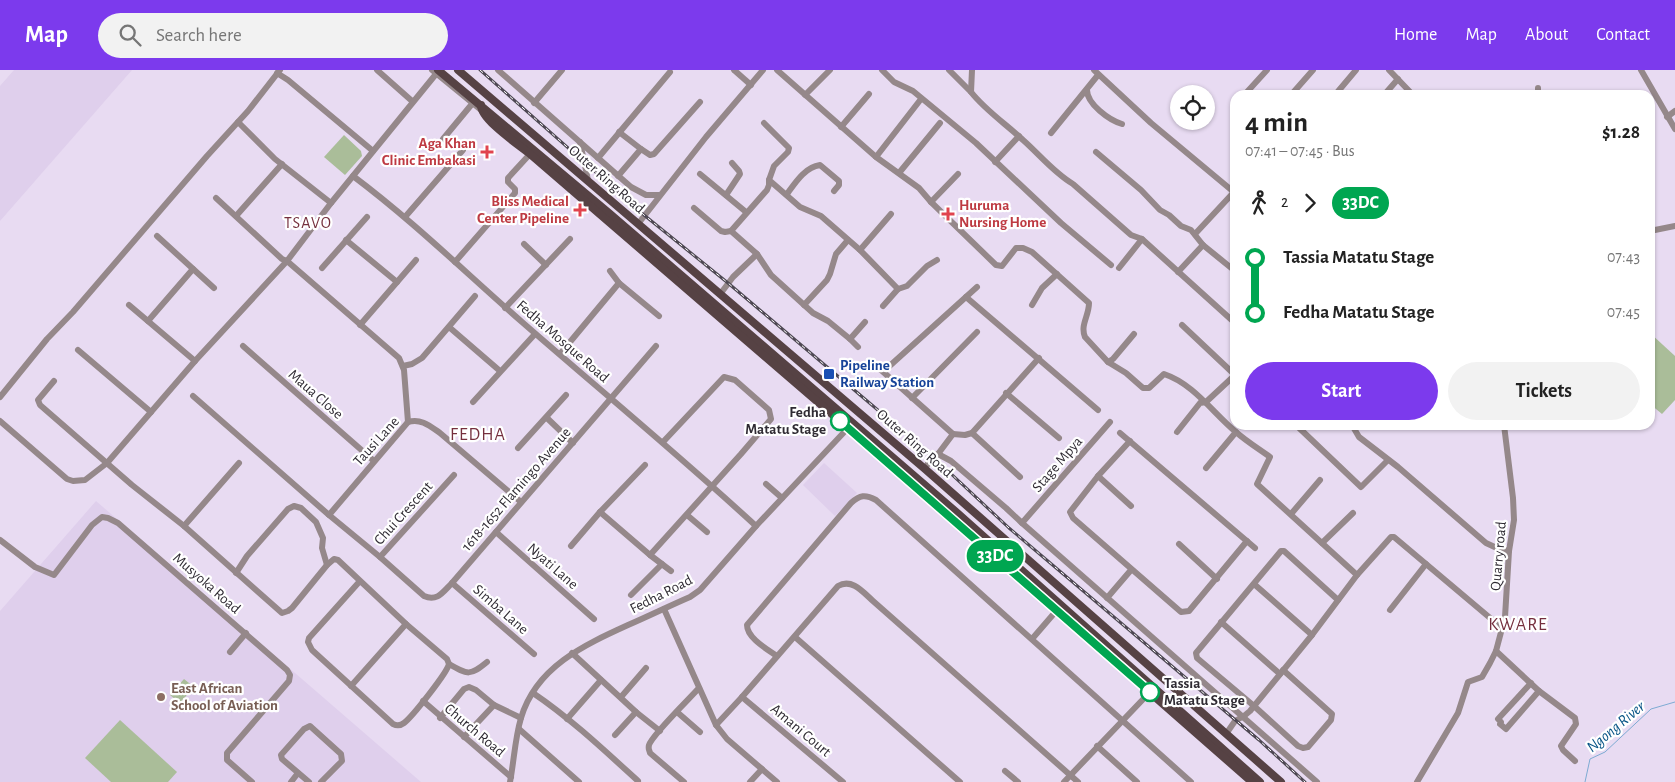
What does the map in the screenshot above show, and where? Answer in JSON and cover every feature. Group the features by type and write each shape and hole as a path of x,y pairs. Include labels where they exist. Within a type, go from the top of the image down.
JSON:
{"main road":[{"name":"Outer Ring Road","path":"458,70 721,293 1281,782"},
{"name":"Outer Ring Road","path":"435,71 481,108 747,337 954,511 1260,782"},
{"path":"481,108 484,116 501,131 747,337 848,428 1252,782"}],"street":[{"path":"377,70 412,102"},
{"path":"498,70 631,187 646,195 659,195"},
{"path":"534,103 562,70"},
{"path":"734,70 751,85"},
{"path":"638,224 706,137 763,70"},
{"path":"777,70 876,157 919,188 996,265 1002,266 1016,248 1023,248 1032,252 1057,274 1089,303 1088,314 1083,325 1083,334 1108,362 1126,373 1143,388 1149,388 1162,376 1167,375 1206,402 1230,426"},
{"path":"805,95 830,70"},
{"path":"882,70 894,82 913,91 976,143 1061,223 1111,264"},
{"path":"948,70 1063,178 1073,184 1131,235 1142,239 1230,319"},
{"path":"971,92 972,70"},
{"path":"1249,90 1267,70"},
{"path":"1295,90 1313,70"},
{"path":"1339,90 1356,70"},
{"path":"1389,70 1408,90"},
{"path":"1641,70 1652,90"},
{"path":"0,421 67,479 80,481 90,478 107,463 195,361 287,261 435,71 472,104 481,108"},
{"path":"0,397 279,72 373,151"},
{"path":"598,158 670,72"},
{"path":"1051,133 1087,90 1096,72 1151,123 1230,190"},
{"path":"1388,90 1398,79"},
{"path":"1087,90 1090,101 1116,122 1122,124"},
{"path":"841,127 869,94"},
{"path":"1655,95 1675,129"},
{"path":"876,157 921,99"},
{"path":"619,132 650,155 654,154 700,102"},
{"path":"443,139 472,104"},
{"path":"1667,117 1675,111"},
{"path":"238,122 282,164 331,203"},
{"path":"694,208 721,231 731,231 769,188 769,180 774,166 788,152 789,148 764,123"},
{"path":"899,173 940,123"},
{"path":"995,162 1019,136"},
{"path":"580,142 588,180"},
{"path":"618,176 641,149"},
{"path":"405,217 463,150"},
{"path":"1096,152 1141,190 1160,210 1195,234 1203,246 1230,267"},
{"path":"455,262 515,193 515,189 508,182 508,178 530,154"},
{"path":"726,195 740,174 732,163"},
{"path":"236,216 282,164"},
{"path":"786,194 805,171 820,165 839,181 839,185 834,191"},
{"path":"700,174 746,212"},
{"path":"932,202 958,174"},
{"name":"Fedha Mosque Road","path":"353,176 405,217 506,308 713,486 756,526"},
{"path":"769,180 800,207 821,216 860,250 898,289"},
{"path":"1195,234 1230,197"},
{"path":"216,198 277,255 287,261 399,358 403,366 408,422"},
{"path":"860,250 892,214"},
{"path":"322,268 367,217"},
{"path":"1655,230 1675,226"},
{"path":"731,231 757,254 770,275 818,316 828,320 858,347"},
{"path":"157,236 214,288"},
{"path":"506,308 570,239"},
{"path":"1119,268 1142,239"},
{"path":"346,240 397,282"},
{"path":"804,305 826,280 830,274 836,254 848,240"},
{"path":"524,244 546,266"},
{"path":"1178,272 1203,246"},
{"path":"721,293 733,277 757,254"},
{"path":"360,324 416,260"},
{"path":"883,306 898,289 907,286 927,266 937,260"},
{"path":"148,321 193,269"},
{"path":"610,270 619,283 659,316"},
{"path":"1032,304 1042,288 1057,274"},
{"path":"560,354 619,283"},
{"path":"884,371 977,287"},
{"path":"403,366 412,364 422,358 475,296"},
{"path":"966,297 1098,410"},
{"path":"128,305 195,361"},
{"path":"850,339 865,322"},
{"path":"1182,325 1230,370"},
{"path":"449,327 500,371"},
{"path":"912,398 977,332"},
{"path":"473,402 536,334"},
{"path":"1108,362 1113,359 1134,334"},
{"name":"Maua Close","path":"243,346 374,461"},
{"name":"1618-1652 Flamingo Avenue","path":"440,596 656,346"},
{"path":"78,350 151,412"},
{"path":"872,362 953,434 965,435 972,433 1039,358"},
{"path":"650,556 771,419 769,410 735,380 724,377 663,442"},
{"path":"1177,432 1200,403 1206,402 1230,380"},
{"path":"54,381 39,398 38,402 107,463 184,526 282,613 292,608 327,565 334,559 338,560 406,624 447,659 449,664 465,673 468,678 469,687"},
{"path":"1006,393 1059,438"},
{"path":"518,448 566,395"},
{"path":"193,396 380,557"},
{"path":"547,418 573,443"},
{"name":"Tausi Lane","path":"329,515 408,422 414,420 429,424 521,502"},
{"name":"Stage Mpya","path":"1022,523 1110,422"},
{"name":"Fedha Road","path":"511,779 521,718 533,693 548,673 572,653 591,642 664,609 700,590 756,526 848,428"},
{"path":"1301,430 1361,487 1387,460"},
{"path":"1355,430 1359,437 1404,472 1486,543 1499,549 1510,551"},
{"name":"Quarry road","path":"1417,782 1458,713 1468,682 1482,677 1496,651 1505,617 1514,520 1505,430"},
{"path":"1206,468 1236,432 1270,457 1257,484 1357,575"},
{"path":"972,433 1020,477"},
{"path":"1120,433 1255,548"},
{"path":"924,469 932,456 938,454 953,434"},
{"path":"1130,441 1098,476 1071,510 1071,515 1131,570 1181,612 1186,613 1217,579 1247,541"},
{"path":"938,454 951,461 1006,508 1317,782"},
{"path":"184,526 239,463"},
{"path":"572,546 600,512 645,466"},
{"name":"Chui Crescent","path":"440,596 429,598 424,596 380,557 454,475"},
{"path":"1098,476 1131,506"},
{"path":"1291,514 1320,480"},
{"path":"766,484 782,498"},
{"path":"777,656 762,646 749,633 747,625 851,503 859,496 864,495 876,500 1191,782"},
{"path":"236,573 247,556 288,509 294,506 301,508 316,522 323,538 322,548 327,565"},
{"path":"600,512 650,556 671,571"},
{"path":"1322,543 1353,513"},
{"path":"687,515 707,532"},
{"name":"Musyoka Road","path":"0,540 35,567 54,575 92,525 102,517 108,518 118,523 282,666 290,675 289,681 227,753 227,760 252,782"},
{"name":"Nyati Lane","path":"496,532 594,618"},
{"path":"1226,734 1235,721 1244,716 1254,706 1357,575 1391,537 1396,538 1426,564 1457,596 1502,628"},
{"path":"1179,544 1217,579"},
{"path":"1221,622 1330,711 1331,720 1308,747 1303,748 1298,746 1197,658 1196,653 1221,622 1283,551 1338,600"},
{"path":"631,595 662,564"},
{"path":"1390,610 1426,564"},
{"path":"1107,598 1131,570"},
{"path":"360,581 309,638 308,642 312,650 397,726 405,722 423,701 446,673 449,664"},
{"name":"Simba Lane","path":"452,583 534,654"},
{"path":"716,725 838,586 843,583 852,584 1078,782"},
{"path":"1254,584 1312,634"},
{"path":"664,609 716,725 727,739 777,782"},
{"path":"1032,639 1057,610"},
{"path":"351,686 406,624"},
{"path":"230,652 246,633"},
{"path":"795,637 960,782"},
{"path":"1496,651 1540,691 1575,718 1576,724 1561,746 1562,750 1575,761"},
{"path":"572,653 636,712 660,731"},
{"path":"465,673 474,672 487,662"},
{"path":"621,697 646,668"},
{"path":"567,719 601,680"},
{"path":"1531,683 1498,719 1506,730 1540,691"},
{"path":"440,718 464,689 469,687 476,690 494,705 521,718"},
{"path":"684,782 650,753 649,749 650,743 699,688"},
{"path":"1064,782 1150,692"},
{"path":"533,693 567,719 638,781"},
{"name":"Amani Court","path":"742,697 843,782"},
{"name":"Church Road","path":"423,701 511,779"},
{"path":"464,737 494,705"},
{"path":"615,735 636,712"},
{"path":"677,712 700,732"},
{"path":"309,782 282,759 281,755 304,728 310,726 341,754 342,758 342,761 321,782"},
{"path":"519,729 579,782"},
{"path":"1097,746 1137,782"},
{"path":"750,782 762,769"},
{"path":"1005,771 1018,782"},
{"path":"291,782 298,773"}],"shaded area":[{"path":"14,70 132,70 0,221 0,86"},
{"path":"824,463 857,493 835,516 803,485"},
{"name":"East African School of Aviation","path":"96,501 421,782 0,782 0,611"}],"green space":[{"path":"344,135 361,151 362,156 345,175 324,157"},
{"path":"1655,338 1675,356 1675,400 1662,414 1655,408"},
{"path":"184,679 194,687 180,703 170,695"},
{"path":"120,720 177,772 168,782 111,782 85,758"}],"waterway":[{"name":"Ngong River","path":"1585,782 1590,759 1605,752 1651,709 1675,702"}],"railway":[{"path":"480,70 644,215 728,283 932,456 1009,528 1259,740 1305,782"}],"bus line":[{"name":"33DC","path":"840,421 1150,692"}],"place":[{"name":"Aga Khan Clinic Embakasi","path":"487,152"},
{"name":"Bliss Medical Center Pipeline","path":"580,210"},
{"name":"Huruma Nursing Home","path":"948,214"},
{"name":"Pipeline Railway Station","path":"829,374"},
{"name":"Fedha Matatu Stage","path":"840,421"},
{"name":"Tassia Matatu Stage","path":"1150,692"},
{"name":"East African School of Aviation","path":"161,697"}],"district":[{"name":"TSAVO","path":"308,222"},
{"name":"FEDHA","path":"478,434"},
{"name":"KWARE","path":"1518,624"}]}
